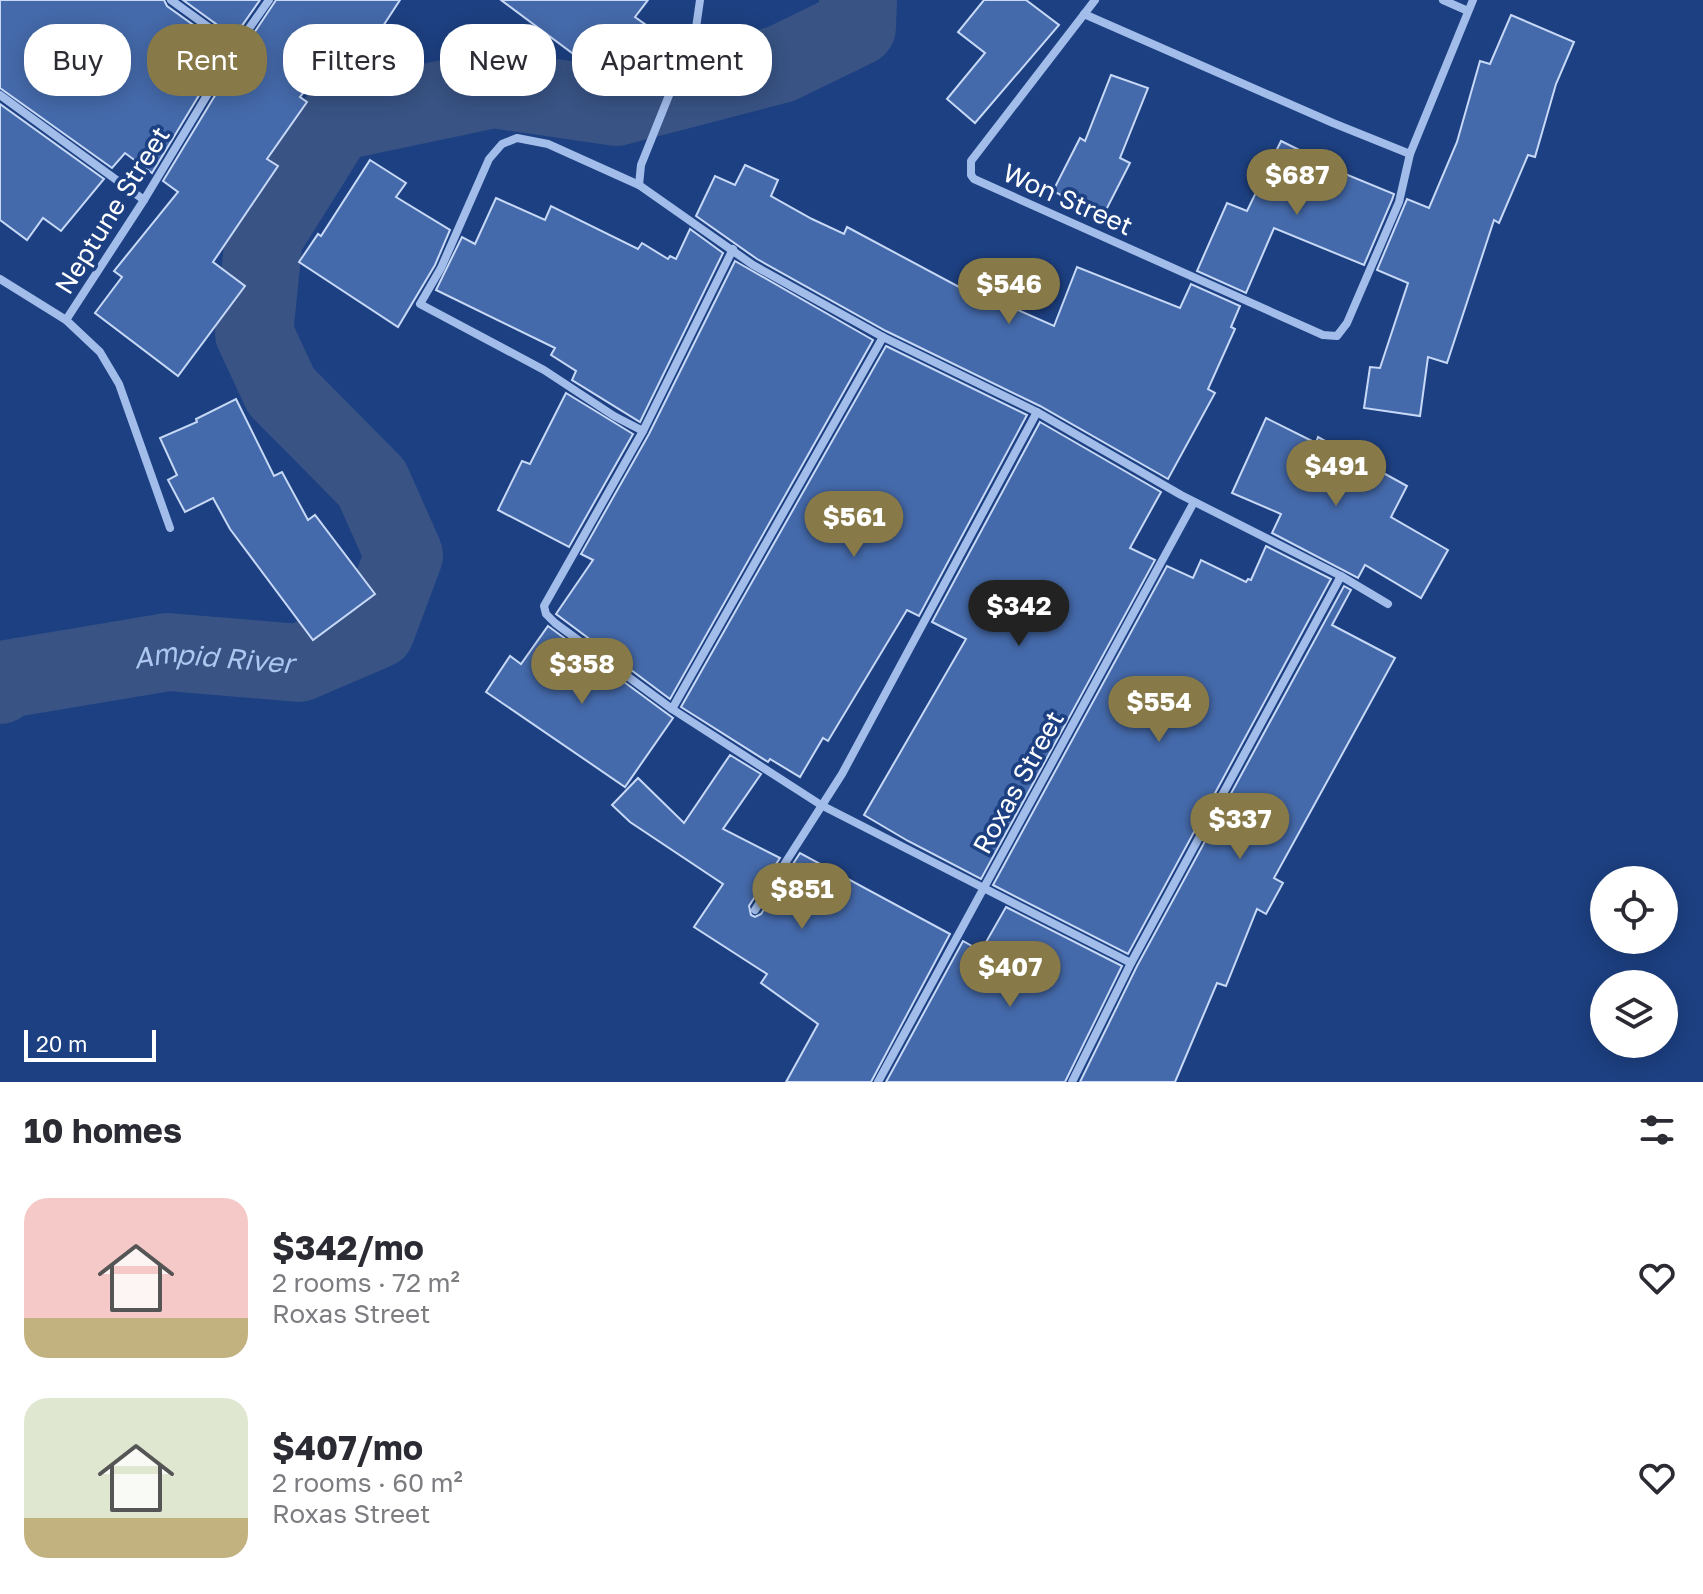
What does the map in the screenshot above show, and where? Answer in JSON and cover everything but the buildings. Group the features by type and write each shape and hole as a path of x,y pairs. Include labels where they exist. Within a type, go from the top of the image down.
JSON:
{"street":[{"path":"171,0 204,24"},
{"name":"Neptune Street","path":"252,24 269,0"},
{"path":"639,185 641,165 653,130 696,28 700,0"},
{"name":"Won Street","path":"1095,0 971,161 969,171 974,179 1323,335 1337,336 1347,323 1399,202 1410,154"},
{"path":"1443,0 1468,11"},
{"path":"1084,14 1410,154 1473,0"},
{"path":"0,95 144,200"},
{"name":"Neptune Street","path":"66,320 207,96"},
{"path":"643,431 614,416 544,370 420,304 441,268 489,159 502,144 517,138 548,144 639,185 753,265 883,337 1037,412 1194,502 1341,576 1388,604"},
{"path":"733,249 643,431 544,610 555,623 672,709 821,805 1131,963"},
{"path":"0,279 66,320 100,352 119,384 170,528"},
{"path":"672,709 883,337"},
{"path":"755,910 842,774 1037,412"},
{"name":"Roxas Street","path":"878,1082 1194,502"},
{"path":"1072,1082 1131,963 1341,576"}],"waterway":[{"name":"Ampid River","path":"0,685 7,679 168,652 299,663 376,630 404,555 372,483 281,391 254,333 264,237 336,122 493,89 616,107 781,64 857,27 858,0"}]}
